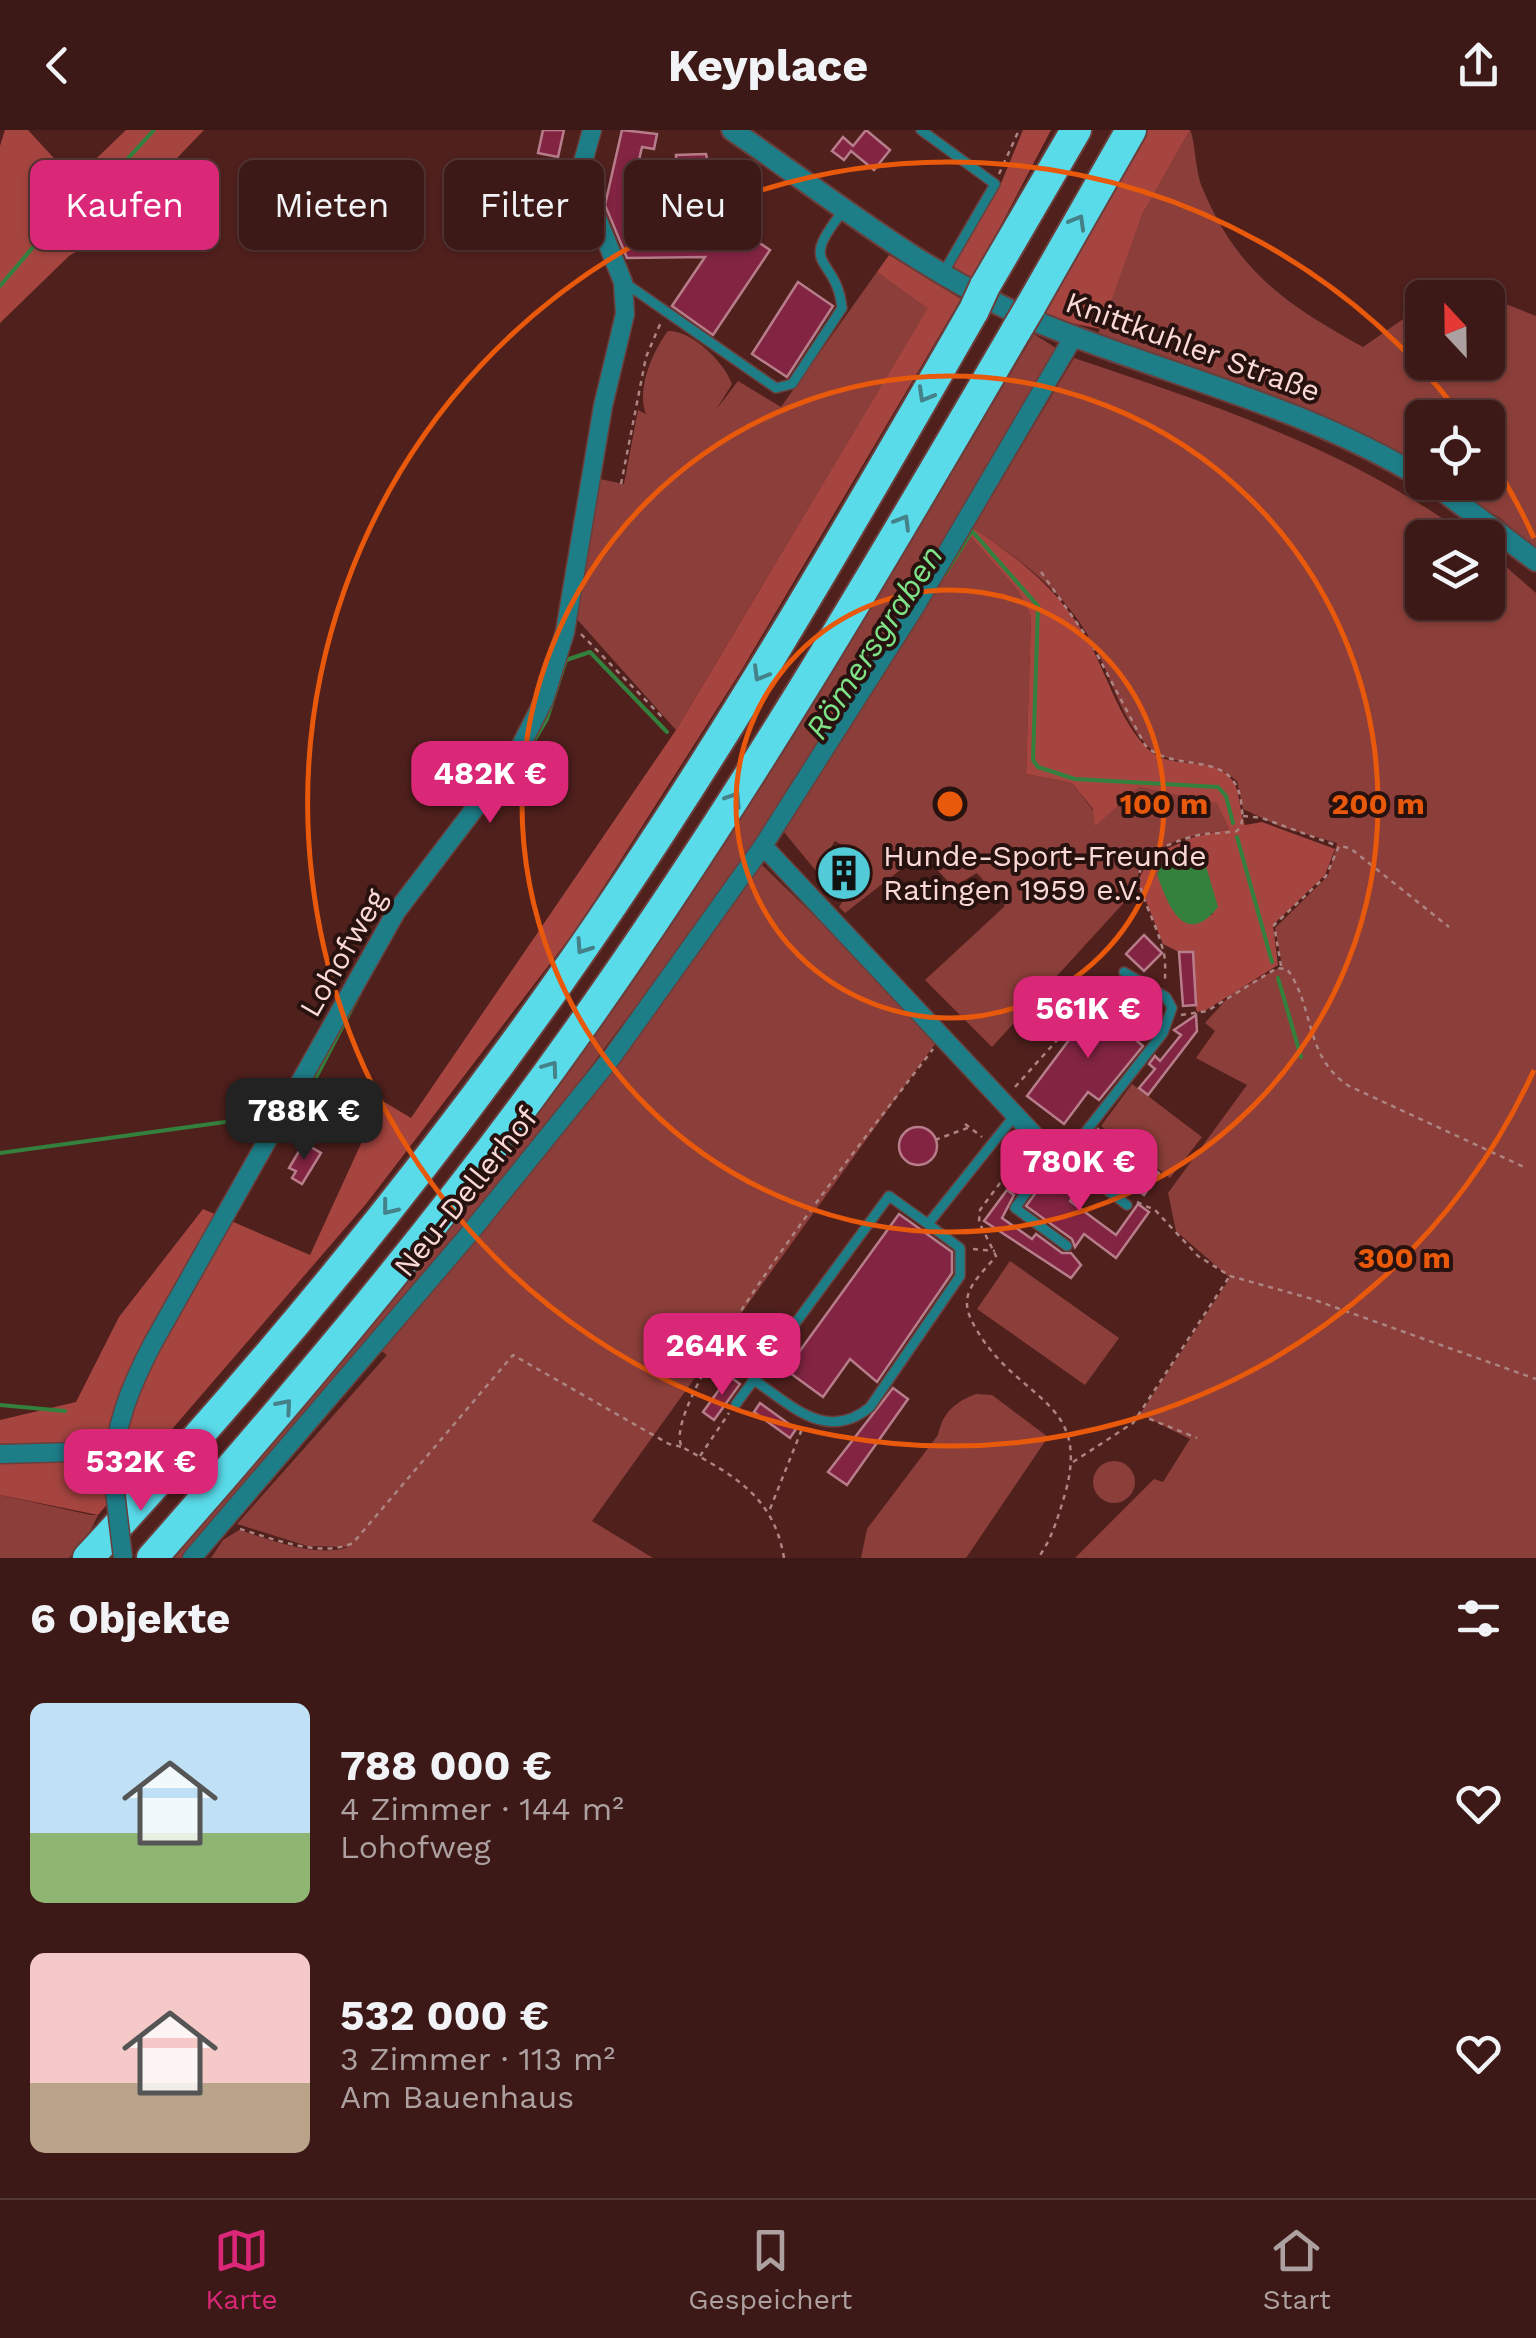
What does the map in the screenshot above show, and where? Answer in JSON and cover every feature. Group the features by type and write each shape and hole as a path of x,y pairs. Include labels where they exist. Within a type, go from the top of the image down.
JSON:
{"highway":[{"path":"88,1558 342,1268 561,979 757,679 1076,130"},
{"path":"152,1558 335,1350 572,1041 760,759 1024,318 1130,130"}],"street":[{"name":"Lohofweg","path":"123,1558 113,1451 134,1379 383,933 424,871 527,737 544,700 565,632 603,406 625,314 623,282 587,193 583,162 592,130"},
{"name":"Knittkuhler Straße","path":"732,130 942,275 1074,336 1301,416 1405,469"},
{"name":"Neu-Dellerhof","path":"192,1558 470,1234 600,1072 762,846 915,608 1074,336"},
{"path":"1454,500 1536,560"},
{"path":"762,846 1035,1136"},
{"path":"0,1454 113,1451"}],"lane":[{"path":"921,130 995,184 942,275"},
{"path":"623,282 776,388 788,386 842,308 840,294 820,258 820,241 844,210"},
{"path":"1067,1246 1015,1208 1163,1034 1172,1008 1166,998 1124,972"},
{"path":"928,1224 991,1144 1009,1107"},
{"path":"1035,1136 1127,1205"},
{"path":"736,1404 889,1196 960,1248 960,1276 870,1407 832,1423 809,1417 754,1380"}],"path":[{"path":"995,184 1019,130"},
{"path":"621,484 646,357 668,312"},
{"path":"1041,572 1091,643 1145,745 1158,755 1210,764 1236,784 1242,827 1234,833 1193,836 1161,848 1141,866 1137,887 1164,952 1166,998"},
{"path":"565,632 582,634 664,719"},
{"path":"1243,816 1262,818 1350,848 1448,927"},
{"path":"1340,846 1326,876 1274,925 1282,967 1290,973 1317,1053 1330,1071 1349,1086 1524,1167"},
{"path":"1170,1017 1207,1012 1232,992 1282,967"},
{"path":"1009,1107 1102,990"},
{"path":"682,1447 678,1440 682,1410 711,1357 780,1254 943,1036"},
{"path":"935,1140 968,1126 991,1144"},
{"path":"996,1251 978,1222 980,1210 1035,1136"},
{"path":"1127,1205 1134,1202 1156,1210 1198,1256 1230,1276 1328,1304 1536,1379"},
{"path":"960,1248 996,1251"},
{"path":"996,1251 967,1298 971,1319 1009,1372 1064,1421 1073,1462 1058,1520 1038,1558"},
{"path":"1073,1462 1125,1430 1139,1414 1230,1276"},
{"path":"220,1524 306,1547 339,1548 354,1543 506,1360 522,1358 734,1478 770,1511 784,1558"},
{"path":"699,1457 736,1404"},
{"path":"1139,1414 1197,1438"},
{"path":"770,1511 809,1417"}],"shaded area":[{"path":"5,130 28,130 56,160 30,160 30,250 79,250 0,323 0,146"},
{"path":"126,130 204,130 175,160 95,160"},
{"path":"1023,130 1051,130 971,282 950,271 1000,186"},
{"path":"1144,130 1190,130 1142,215 1101,329 1039,317"},
{"path":"1190,130 1202,187 1216,217 1248,264 1287,300 1363,347 1405,318 1405,380 1505,380 1505,304 1536,316 1536,551 1505,520 1471,500 1505,500 1505,400 1405,400 1405,460 1292,403 1098,334 1142,215"},
{"path":"889,255 961,299 741,671 578,927 366,1204 98,1515 0,1495 0,1420 76,1402 119,1317 203,1209 310,1255 381,1100 411,1118 676,730 928,308 877,272"},
{"path":"877,272 929,307 676,730 575,617 595,478 624,484 638,410 646,414 643,394 648,371 668,331 697,342 728,375 732,384 716,410 738,381 781,407"},
{"path":"1034,334 1059,350 910,604 759,842 478,1217 185,1558 171,1558 389,1303 494,1172 594,1037 766,778"},
{"path":"1074,358 1279,432 1376,479 1444,520 1405,520 1405,620 1505,620 1505,566 1536,593 1536,1558 1075,1558 1154,1479 1163,1482 1190,1439 1140,1414 1230,1278 1176,1231 1168,1193 1247,1085 1196,1058 1215,1031 1205,1023 1232,993 1282,966 1275,928 1328,876 1337,843 1281,827 1243,809 1237,781 1226,773 1170,759 1152,750 1133,727 1100,657 1069,608 1025,565 973,528"},
{"path":"973,528 992,541 1055,595 1081,628 1123,714 1148,749 1168,760 1214,767 1225,773 1236,786 1245,825 1262,822 1335,849 1325,875 1273,925 1278,965 1206,1010 1197,1012 1179,952 1163,944 1138,881 1150,856 1194,837 1229,829 1217,803 1139,787 1095,826 1093,809 1072,783 1026,774 1031,617 1019,592 969,535","holes":["1191,850 1213,914 1193,922 1157,874 1166,857"]},
{"path":"969,535 1019,592 1031,617 1026,774 1072,783 1093,810 1139,787 1217,802 1229,829 1180,839 1145,857 1130,896 992,1047 925,980 1005,906 977,873 953,887 922,853 845,913 839,907 869,860 835,841 816,871 784,832"},
{"path":"1191,850 1203,856 1218,907 1196,924 1186,923 1172,909 1157,874 1166,857"},
{"path":"760,863 940,1037 592,1521 653,1558 211,1558 223,1540 239,1530 308,1549 349,1547 307,1546 237,1524 387,1355 380,1350"},
{"path":"1132,1084 1202,1137 1170,1178 1101,1126"},
{"path":"1010,1261 1119,1338 1085,1385 977,1309"},
{"path":"976,1394 992,1395 1048,1437 966,1558 861,1558 867,1529 938,1435 947,1414 956,1404"},
{"path":"1114,1461 1129,1467 1135,1482 1129,1497 1114,1503 1099,1497 1093,1482 1099,1467"},
{"path":"0,1495 98,1515 86,1540 69,1558 0,1558"}],"building":[{"path":"543,130 564,130 558,157 538,153"},
{"path":"622,130 657,134 654,149 642,147 639,160 624,160 624,250 761,250 761,244 770,250 713,335 672,306 705,257 627,258 605,205"},
{"path":"866,130 890,150 874,170 851,151 844,160 832,151 843,137 853,146"},
{"path":"706,154 707,160 676,160 676,155"},
{"path":"798,282 833,306 787,377 752,354"},
{"name":"Hunde-Sport-Freunde Ratingen 1959 e.V.","path":"847,848 865,859 847,888 829,876"},
{"path":"1144,935 1162,953 1144,971 1126,954"},
{"path":"1179,952 1193,952 1196,1005 1183,1006"},
{"path":"1102,996 1139,1024 1131,1036 1143,1046 1099,1100 1088,1092 1064,1124 1027,1096"},
{"path":"1196,1015 1197,1031 1148,1095 1139,1088 1155,1069 1149,1064 1155,1056 1160,1061 1181,1035 1174,1030"},
{"path":"918,1127 931,1133 937,1146 931,1159 918,1165 905,1159 899,1146 905,1133"},
{"path":"1098,1129 1159,1173 1144,1195 1083,1150"},
{"path":"304,1143 321,1153 302,1184 292,1178 296,1171 289,1168"},
{"path":"1056,1165 1082,1185 1070,1201 1116,1235 1138,1204 1149,1212 1116,1258 1084,1234 1075,1247 1072,1239 1026,1206"},
{"path":"1007,1190 1014,1195 1002,1218 1032,1239 1036,1234 1062,1253 1071,1253 1081,1265 1071,1278 984,1221"},
{"path":"899,1214 952,1252 952,1273 877,1382 850,1359 823,1397 786,1370"},
{"path":"729,1376 740,1384 714,1420 703,1412"},
{"path":"893,1388 908,1399 847,1485 828,1472"},
{"path":"760,1403 796,1429 790,1438 754,1412"}],"waterway":[{"path":"0,286 69,205 123,164 154,130"},
{"name":"Römersgraben","path":"945,574 972,531 1038,606 1033,760 1038,767 1075,779 1218,787 1226,796 1233,823"},
{"name":"Römersgraben","path":"525,756 547,719 566,660 590,652 667,732"},
{"name":"Römersgraben","path":"1237,837 1272,962"},
{"name":"Römersgraben","path":"1278,978 1301,1057"},
{"name":"Römersgraben","path":"299,1110 360,993"},
{"name":"Römersgraben","path":"0,1153 247,1119"},
{"path":"0,1405 65,1411"}],"place":[{"name":"Hunde-Sport-Freunde Ratingen 1959 e.V.","path":"844,873"}]}
